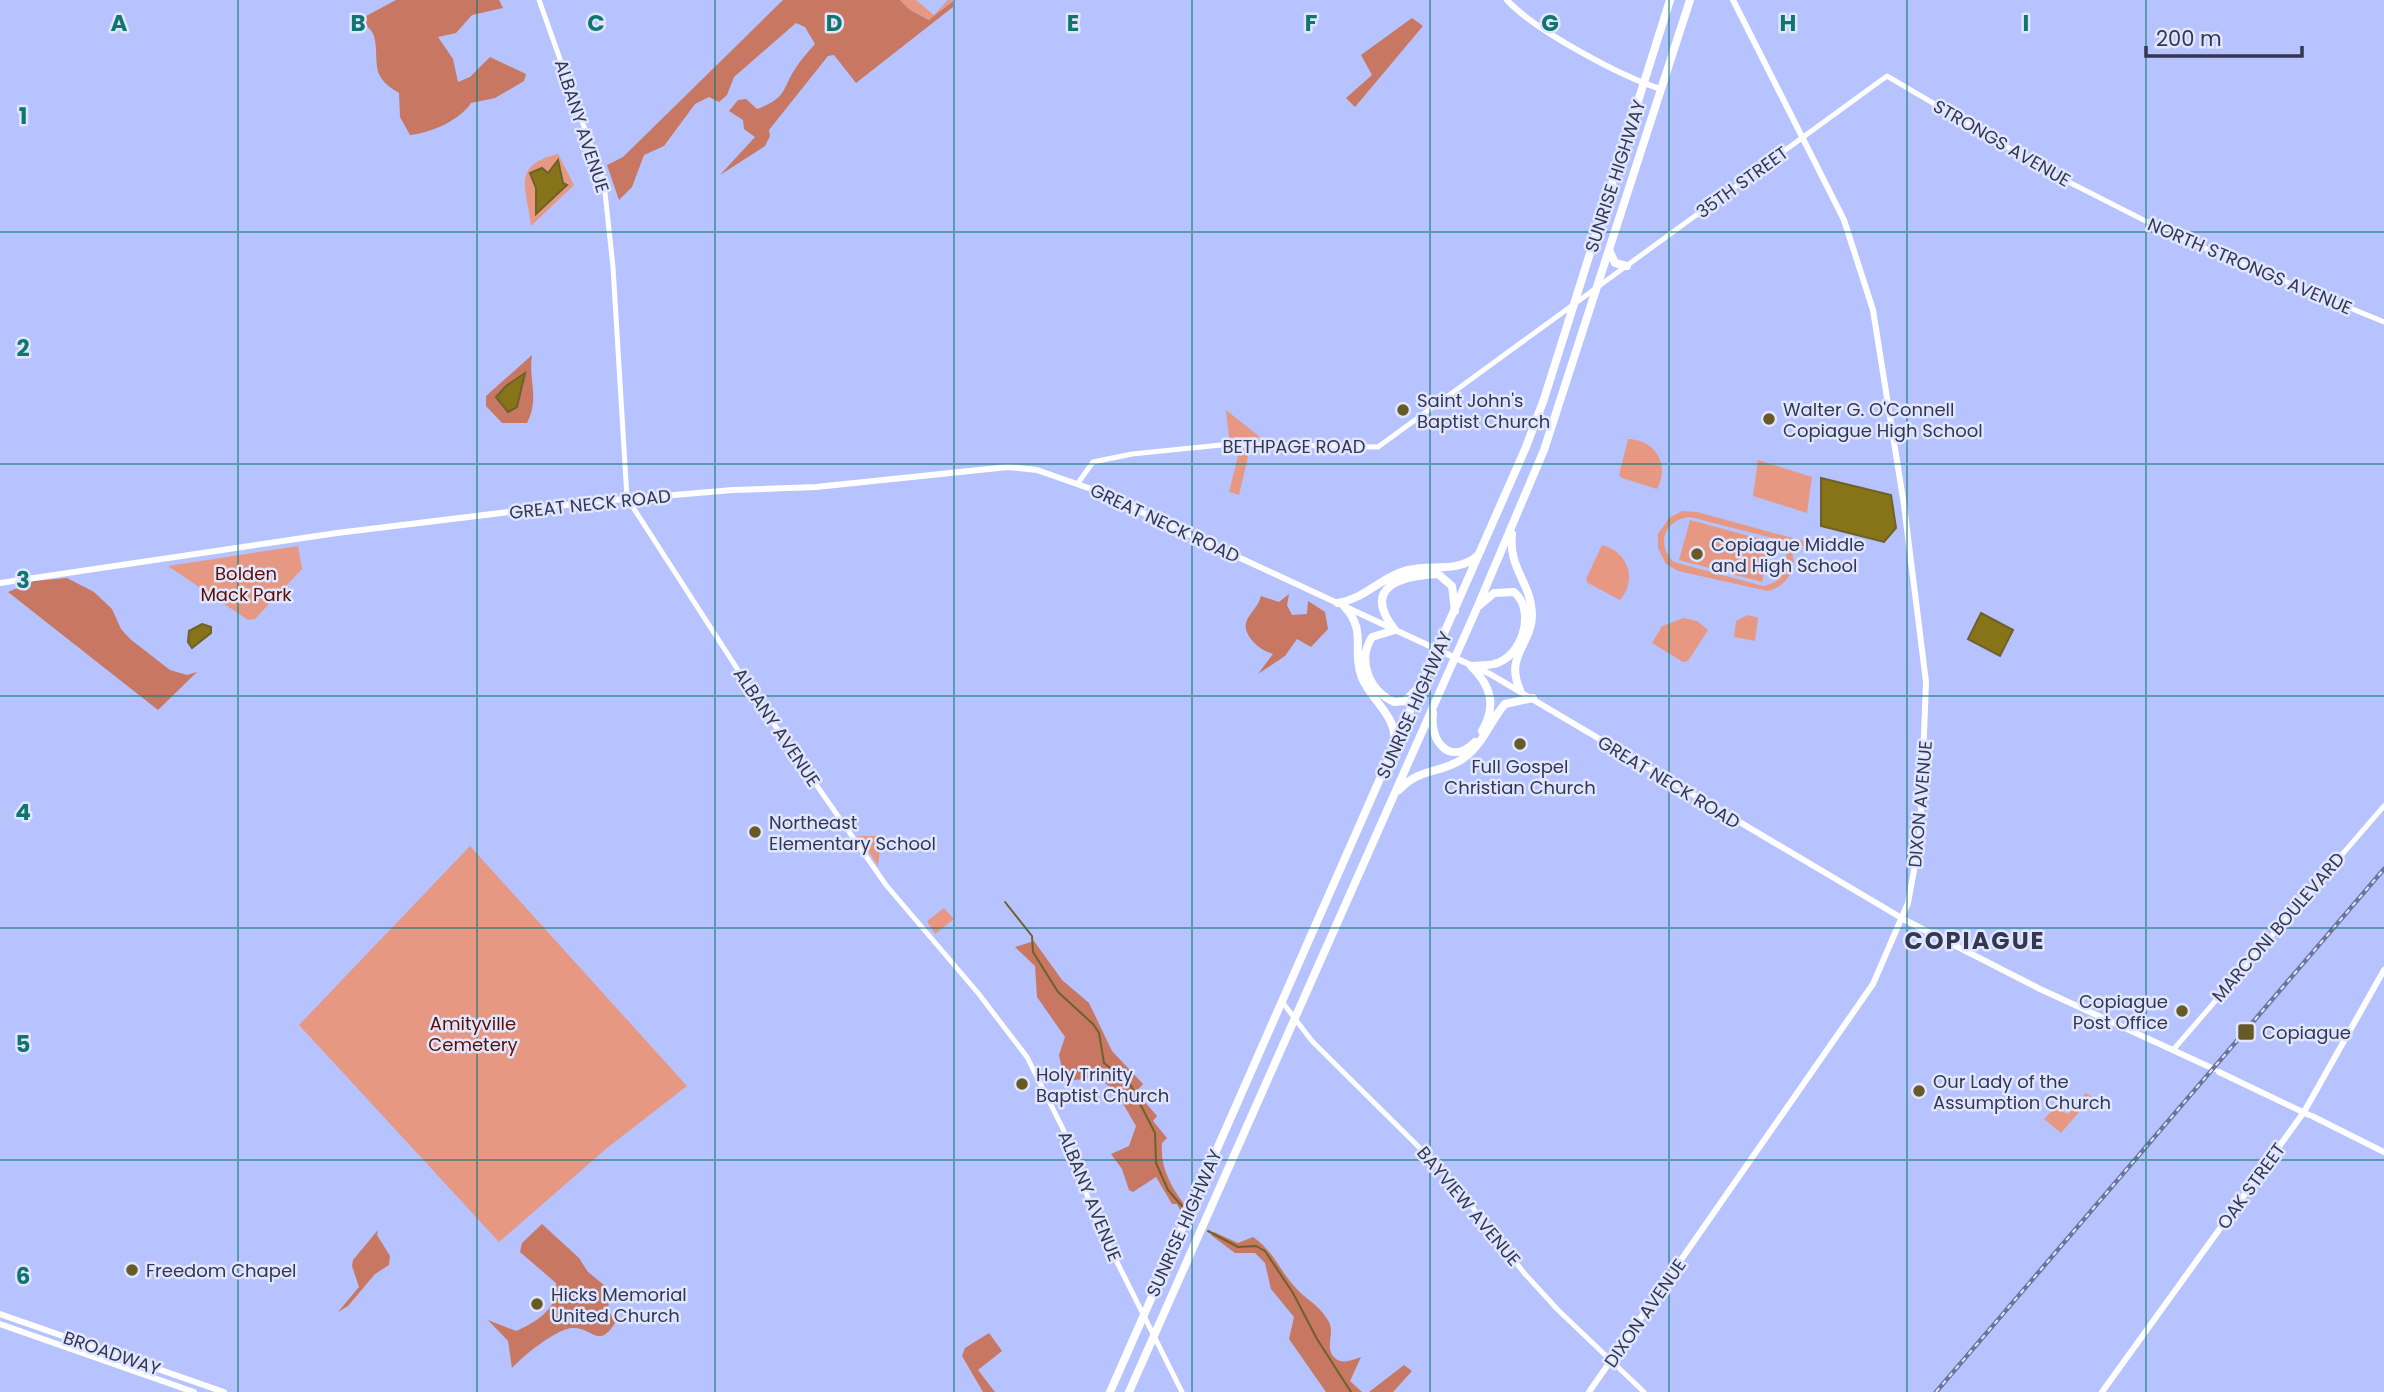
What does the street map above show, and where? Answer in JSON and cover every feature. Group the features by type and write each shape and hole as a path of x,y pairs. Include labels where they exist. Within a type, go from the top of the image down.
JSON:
{"highway":[{"name":"SUNRISE HIGHWAY","path":"1110,1392 1455,614 1540,411 1671,0"},
{"name":"SUNRISE HIGHWAY","path":"1129,1392 1477,608 1544,450 1690,2"},
{"path":"1609,251 1615,263 1627,266"},
{"path":"1513,524 1510,549 1513,563 1533,610 1531,625 1513,669 1520,690"},
{"path":"1392,755 1394,727 1361,675 1359,625 1341,604 1355,600 1378,583 1408,569 1468,564 1483,548"},
{"path":"1424,680 1405,701 1394,702 1374,688 1367,674 1367,645 1372,637 1395,630 1386,618 1382,597 1387,586 1413,575 1438,574 1452,586 1455,614"},
{"path":"1471,666 1495,664 1505,658 1520,637 1527,611 1523,599 1514,592 1504,590 1494,593 1477,608"},
{"path":"1434,703 1432,723 1436,740 1454,752 1472,745 1487,723 1491,706 1490,690 1471,666"},
{"path":"1392,797 1409,778 1460,761 1477,748 1506,705 1533,698"}],"main road":[{"path":"1507,0 1562,40 1645,84 1661,89"},
{"name":"DIXON AVENUE","path":"1589,1392 1873,984 1902,919 1912,889 1920,838 1926,682 1911,556 1873,310 1844,220 1733,0"},
{"name":"GREAT NECK ROAD","path":"0,583 337,533 627,498 816,487 1008,467 1037,470 1078,483 1520,690 1902,919 1997,968 2384,1152"},
{"name":"OAK STREET","path":"2102,1392 2308,1115 2384,970"},
{"name":"BROADWAY","path":"0,1314 224,1392"},
{"name":"BROADWAY","path":"0,1324 194,1392"},
{"path":"46,1340 54,1338 77,1347 85,1343"},
{"path":"82,1353 90,1349 112,1357 116,1354"}],"street":[{"name":"ALBANY AVENUE","path":"539,0 604,183 611,235 627,498 756,698 886,885 978,993 1027,1057 1064,1130 1096,1220 1182,1392"},
{"name":"35TH STREET","path":"1597,289 1887,76"},
{"name":"STRONGS AVENUE","path":"1887,76 2055,175 2118,207"},
{"name":"NORTH STRONGS AVENUE","path":"2118,207 2175,236 2384,322"},
{"name":"BETHPAGE ROAD","path":"1078,483 1093,462 1132,454 1231,444 1378,447 1597,289"},
{"name":"MARCONI BOULEVARD","path":"2173,1050 2384,806"},
{"name":"BAYVIEW AVENUE","path":"1283,1003 1294,1020 1446,1174 1525,1274 1558,1310 1644,1392"}],"green space":[{"path":"900,0 916,0 934,15 948,0 953,0 930,20 910,10"},
{"path":"558,154 574,185 531,226 525,190 527,172 543,159"},
{"path":"1226,410 1260,437 1229,438"},
{"path":"1628,439 1646,444 1658,455 1662,471 1657,489 1619,475"},
{"path":"1240,448 1250,448 1239,495 1229,492"},
{"path":"1758,460 1812,477 1807,513 1753,496"},
{"path":"1682,511 1697,512 1807,542 1806,547 1787,542 1793,557 1791,571 1783,583 1768,591 1678,571 1666,564 1658,548 1658,534 1669,518","holes":["1690,517 1776,539 1786,553 1785,571 1775,582 1763,586 1674,562 1668,555 1664,541 1674,522"]},
{"path":"1690,520 1772,542 1762,582 1679,560"},
{"path":"1602,545 1618,554 1628,567 1628,584 1620,600 1588,583 1586,579"},
{"name":"Bolden Mack Park","path":"298,546 302,569 255,619 248,620 168,566"},
{"path":"1748,615 1758,618 1755,641 1734,637 1736,621"},
{"path":"1684,618 1697,621 1708,630 1688,661 1683,662 1652,643 1662,626"},
{"path":"858,836 887,836 880,848 878,866"},
{"name":"Amityville Cemetery","path":"470,846 687,1086 607,1148 499,1242 299,1025"},
{"path":"944,908 954,919 935,934 927,921"},
{"path":"2086,1093 2092,1097 2061,1133 2044,1119 2055,1108 2068,1114"}],"shaded area":[{"path":"396,0 499,0 503,8 472,15 456,33 438,37 453,59 458,82 470,77 490,57 526,74 524,81 495,98 471,103 460,115 444,125 410,135 400,117 399,93 385,83 379,74 375,42 370,29 353,23"},
{"path":"783,0 900,0 910,10 929,20 953,1 953,7 856,83 834,55 828,56 769,130 770,136 765,146 720,175 755,137 744,129 743,120 729,111 738,100 746,99 757,109 774,100 783,92 799,63 815,44 805,27 796,23 734,77 727,95 719,102 709,97 695,104 664,146 644,155 632,187 619,200 607,165 623,157"},
{"path":"1412,18 1423,26 1355,107 1346,98 1372,75 1361,55"},
{"path":"558,160 563,183 567,185 536,214 536,188 530,173 542,168 548,173"},
{"path":"532,355 531,414 527,423 502,423 486,406 486,396"},
{"path":"525,373 517,407 508,412 496,397"},
{"path":"1821,478 1891,495 1896,528 1884,542 1821,526"},
{"path":"67,578 94,592 112,609 121,629 130,639 170,670 187,675 197,672 158,710 8,592 34,581"},
{"path":"1289,594 1287,605 1292,615 1307,614 1308,601 1325,612 1328,629 1311,647 1297,639 1285,656 1258,674 1273,654 1251,639 1247,632 1247,622 1261,596 1279,602"},
{"path":"1981,613 2013,630 2000,656 1968,639"},
{"path":"202,624 211,627 211,633 192,648 188,642 189,631"},
{"path":"1034,941 1062,980 1089,1003 1112,1051 1143,1084 1136,1092 1157,1116 1153,1121 1167,1138 1162,1143 1164,1168 1184,1204 1181,1212 1177,1204 1172,1204 1156,1177 1133,1192 1129,1190 1122,1169 1111,1154 1129,1146 1136,1126 1110,1086 1092,1079 1065,1082 1059,1055 1065,1037 1037,997 1035,966 1015,947"},
{"path":"542,1224 604,1285 610,1295 608,1309 615,1323 609,1331 599,1336 572,1328 557,1333 512,1368 508,1341 488,1320 516,1331 545,1313 554,1300 556,1283 520,1252 522,1243"},
{"path":"378,1230 377,1235 390,1256 389,1265 375,1274 348,1306 338,1312 359,1287 352,1266 353,1260"},
{"path":"1214,1232 1238,1243 1253,1237 1260,1242 1295,1287 1329,1322 1330,1350 1335,1358 1344,1362 1361,1357 1350,1381 1362,1392 1326,1392 1289,1339 1294,1317 1271,1289 1265,1263 1255,1253 1235,1253 1211,1235"},
{"path":"989,1333 1002,1351 978,1370 995,1392 983,1392 962,1356 965,1348"},
{"path":"1404,1365 1412,1371 1393,1392 1369,1392"}],"waterway":[{"path":"1005,902 1032,936 1033,952 1058,992 1093,1024 1099,1033 1104,1063 1130,1084 1155,1133 1156,1163 1168,1190 1182,1206"},
{"path":"1208,1231 1238,1247 1256,1246 1265,1251 1351,1392"}],"railway":[{"path":"1936,1392 2384,869"}],"place":[{"name":"Saint John's Baptist Church","path":"1403,410"},
{"name":"Walter G. O'Connell Copiague High School","path":"1769,419"},
{"name":"Copiague Middle and High School","path":"1697,554"},
{"name":"Full Gospel Christian Church","path":"1520,744"},
{"name":"Northeast Elementary School","path":"755,832"},
{"name":"Copiague Post Office","path":"2182,1011"},
{"name":"Copiague","path":"2246,1032"},
{"name":"Holy Trinity Baptist Church","path":"1022,1084"},
{"name":"Our Lady of the Assumption Church","path":"1919,1091"},
{"name":"Freedom Chapel","path":"132,1270"},
{"name":"Hicks Memorial United Church","path":"537,1304"}],"district":[{"name":"COPIAGUE","path":"1975,940"}]}
